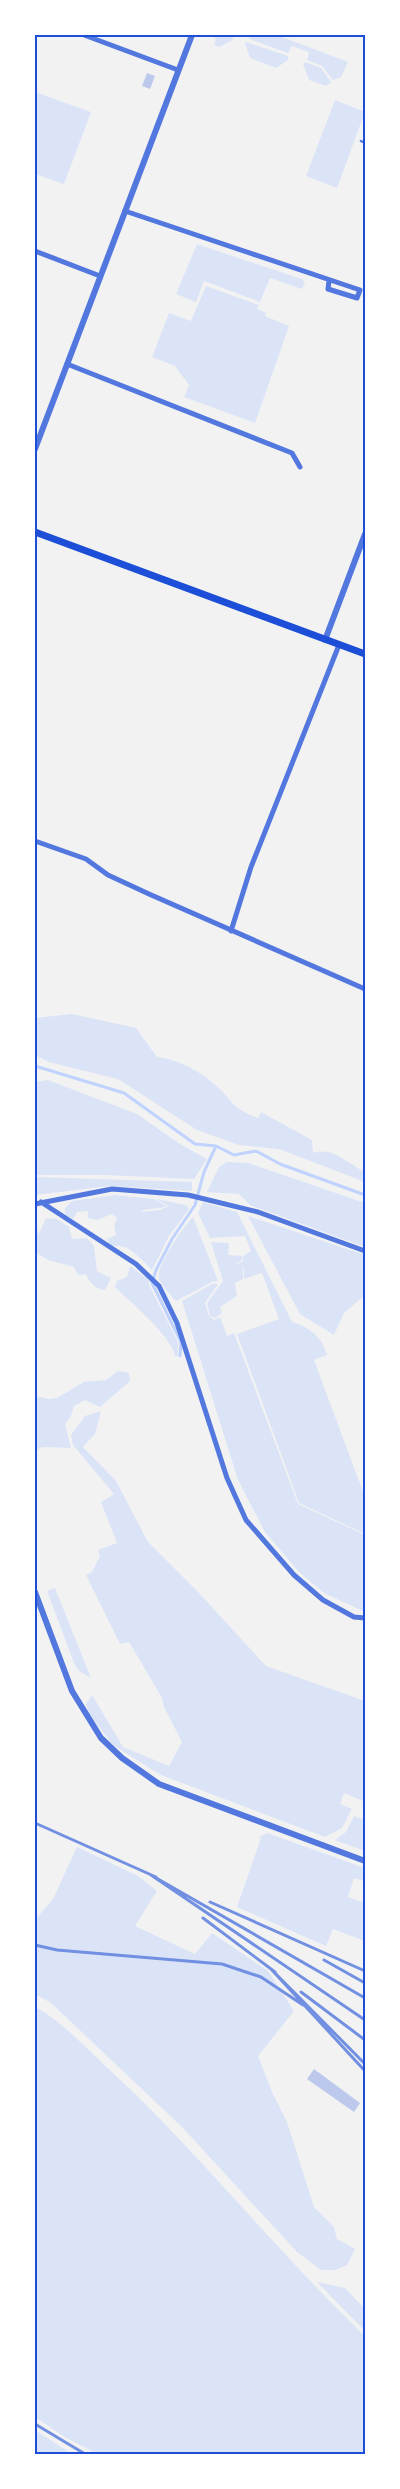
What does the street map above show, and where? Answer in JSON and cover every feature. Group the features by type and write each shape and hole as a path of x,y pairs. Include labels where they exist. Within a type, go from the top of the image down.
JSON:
{"main road":[{"path":"35,532 365,654"}],"street":[{"path":"84,35 178,70"},
{"path":"35,449 192,35"},
{"path":"125,211 360,290 357,298 328,289 329,281"},
{"path":"35,251 100,276"},
{"path":"67,364 292,453 300,466"},
{"path":"325,640 365,534"},
{"path":"232,930 251,867 339,645"},
{"path":"35,841 86,859 108,875 365,989"},
{"path":"38,1203 112,1189 188,1195 258,1212 365,1251"},
{"path":"38,1203 148,1274 159,1286 177,1323 227,1478 246,1520 294,1575 323,1600 354,1617 365,1618"},
{"path":"35,1592 72,1692 101,1738 122,1758 159,1784 365,1861"}],"shaded area":[{"path":"210,35 232,35 233,40 219,47 214,45 216,39"},
{"path":"250,35 277,35 348,62 341,77 333,80 322,66 307,60 309,52 292,46 288,53 249,39"},
{"path":"246,42 288,56 288,60 276,68 250,58"},
{"path":"305,62 321,68 331,82 326,86 309,80 303,64"},
{"path":"35,92 91,112 64,184 35,174"},
{"path":"335,100 365,112 337,188 306,176"},
{"path":"197,244 302,279 305,283 302,289 270,278 260,302 204,281 196,302 176,294"},
{"path":"206,286 259,305 257,309 266,313 265,316 289,326 255,423 184,397 189,385 175,366 152,357 169,313 191,321"},
{"path":"72,1014 136,1028 157,1057 174,1061 198,1072 219,1088 235,1106 243,1111 258,1118 261,1112 312,1140 313,1153 327,1152 347,1161 365,1172 365,1182 279,1149 239,1145 197,1130 118,1079 49,1062 35,1055 35,1018"},
{"path":"48,1080 137,1114 180,1144 207,1159 194,1179 104,1175 35,1175 35,1082"},
{"path":"227,1162 248,1163 365,1203 365,1247 250,1205 239,1194 207,1192 219,1167"},
{"path":"35,1177 192,1182 192,1191 110,1186 35,1195"},
{"path":"115,1195 154,1199 167,1206 140,1212 160,1210 169,1206 156,1199 186,1205 189,1209 169,1236 152,1270 130,1250 124,1247 113,1246 109,1242 107,1239 116,1235 114,1226 117,1218 112,1214 97,1220 88,1218 88,1211 77,1212 73,1219 65,1215 65,1208 72,1201"},
{"path":"203,1202 237,1212 292,1322 310,1330 325,1349 327,1355 314,1360 365,1497 365,1534 299,1503 237,1334 279,1319 262,1273 244,1279 244,1268 239,1266 243,1268 243,1279 235,1283 237,1296 220,1307 222,1313 215,1318 210,1316 207,1303 223,1281 211,1242 229,1243 228,1255 242,1256 242,1260 236,1265 243,1261 243,1256 251,1251 245,1236 210,1238 198,1213"},
{"path":"248,1216 365,1255 365,1295 344,1313 334,1335 300,1314"},
{"path":"193,1217 218,1281 212,1282 176,1301 159,1279 159,1274 171,1247"},
{"path":"46,1218 57,1219 69,1227 72,1239 87,1238 94,1246 97,1271 111,1278 105,1290 93,1285 86,1274 78,1275 74,1267 48,1260 35,1252 35,1224 39,1234"},
{"path":"130,1266 149,1280 149,1285 178,1342 178,1356 175,1356 172,1347 158,1329 115,1287 117,1281 127,1277"},
{"path":"212,1284 218,1284 205,1303 209,1316 214,1320 220,1317 227,1336 234,1333 298,1504 365,1535 365,1612 324,1593 299,1572 265,1532 238,1480 182,1301"},
{"path":"118,1371 129,1373 130,1381 100,1407 85,1400 74,1406 71,1416 65,1424 71,1448 43,1447 35,1450 35,1396 49,1399 57,1398 84,1382 106,1380"},
{"path":"101,1411 95,1434 83,1447 116,1481 148,1542 198,1592 266,1666 365,1701 365,1802 344,1793 340,1804 352,1809 342,1828 325,1837 161,1775 113,1745 89,1714 86,1704 92,1695 123,1747 169,1766 182,1742 164,1707 162,1698 129,1642 120,1644 86,1575 92,1572 100,1556 98,1550 117,1543 101,1502 114,1494 73,1445 71,1435 85,1416"},
{"path":"55,1588 91,1678 79,1671 74,1663 47,1591"},
{"path":"354,1816 365,1820 365,1851 335,1840 346,1832"},
{"path":"267,1833 365,1868 365,1881 354,1878 348,1897 365,1903 365,1941 333,1929 326,1946 237,1907 261,1838 259,1837"},
{"path":"77,1847 138,1876 157,1891 135,1926 195,1954 212,1933 268,1971 294,2011 258,2056 272,2092 287,2122 314,2207 334,2227 337,2239 355,2249 347,2265 336,2270 321,2270 297,2252 183,2128 51,2003 35,1994 35,1920 53,1899"},
{"path":"35,2007 65,2028 146,2105 178,2137 301,2271 365,2336 365,2454 97,2454 63,2436 35,2417"},
{"path":"317,2282 345,2288 365,2309 365,2331"},
{"path":"35,2430 72,2454 35,2454"}],"building":[{"path":"147,73 155,76 150,89 142,86"},
{"path":"314,2069 360,2103 354,2112 307,2079"}],"waterway":[{"path":"35,1066 124,1093 195,1144 216,1146 234,1155 256,1151 280,1164 365,1195"},
{"path":"180,1356 181,1342 152,1283 156,1270 172,1239 195,1205 204,1172 216,1146"}],"railway":[{"path":"35,1823 156,1877"},
{"path":"365,1998 151,1875 365,2020"},
{"path":"210,1902 365,1971"},
{"path":"203,1918 275,1972"},
{"path":"35,1945 57,1950 222,1964 261,1977 303,2005"},
{"path":"324,1960 365,1983"},
{"path":"365,2064 271,1969 365,2071"},
{"path":"301,1992 365,2040"},
{"path":"35,2424 85,2454"}]}
